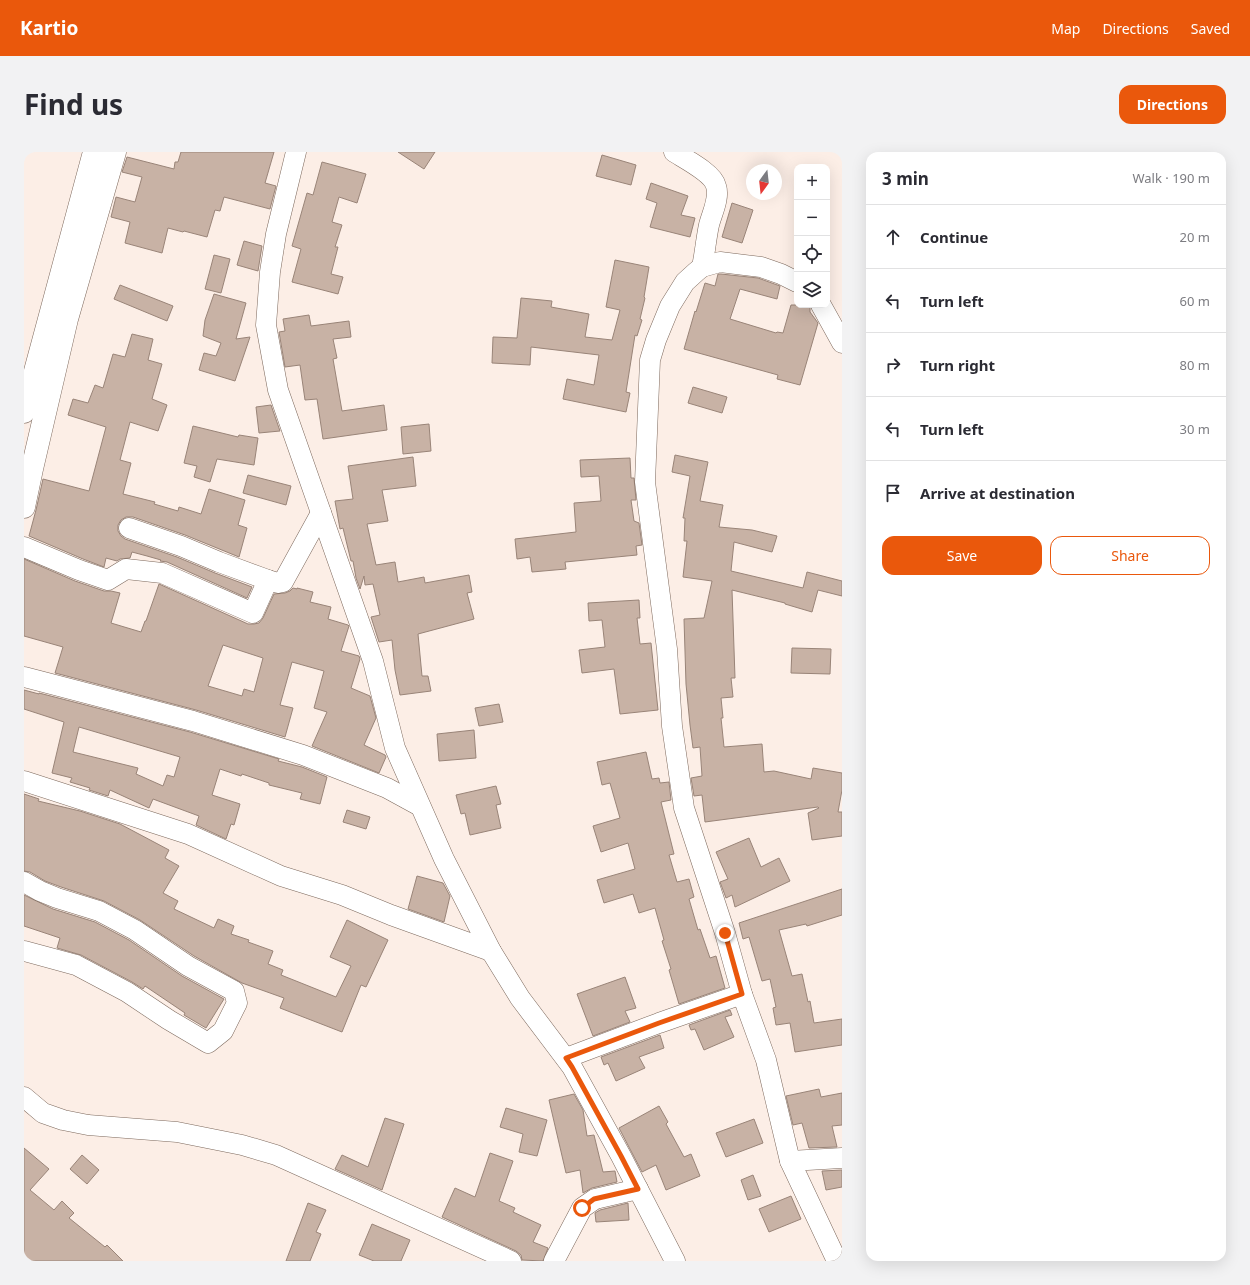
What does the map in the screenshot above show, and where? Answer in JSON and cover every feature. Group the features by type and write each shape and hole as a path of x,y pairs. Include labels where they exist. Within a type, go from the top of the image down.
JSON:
{"main road":[{"path":"24,507 34,419 67,319 97,178 94,152"},
{"path":"24,412 48,319 97,178 115,152"}],"street":[{"path":"296,152 276,234 270,272 266,324 278,390 373,660 395,748 444,859 491,951 520,998 572,1067 621,1156 675,1261"},
{"path":"674,152 711,178 716,186 716,197 702,267"},
{"path":"794,281 761,267 720,262 702,267 686,282 670,306 656,340 650,360 646,482 667,649 672,726 684,808 725,933 742,994 766,1060 790,1161 837,1261"},
{"path":"823,308 842,343"},
{"path":"129,528 181,546 268,580 283,582 321,512"},
{"path":"24,547 79,570 108,580 126,569 162,573 253,613 268,580"},
{"path":"24,677 193,721 303,755 387,788 420,806"},
{"path":"24,781 188,834 281,876 342,895 391,915 491,951"},
{"path":"24,882 57,898 99,910 135,930 188,966 234,990 237,1003 222,1031 208,1043 169,1020 127,992 76,965 24,951"},
{"path":"566,1058 742,994"},
{"path":"24,1097 43,1113 63,1120 88,1125 177,1132 242,1145 276,1155 511,1261"},
{"path":"790,1161 842,1158"},
{"path":"554,1261 582,1208 594,1199 638,1189"}],"building":[{"path":"181,152 274,152 265,183 276,186 270,209 224,197 220,211 215,210 207,237 168,228 162,253 125,243 130,222 111,217 116,197 135,202 142,177 122,172 127,157 174,169 175,162 178,162"},
{"path":"398,152 435,152 424,169"},
{"path":"602,155 636,165 631,185 596,176"},
{"path":"322,162 366,174 357,203 339,197 332,222 342,225 335,247 338,247 331,274 343,277 338,294 292,282 301,249 292,246 307,193 313,195"},
{"path":"651,183 688,196 681,215 695,218 690,237 650,227 657,203 646,199"},
{"path":"732,203 753,210 742,243 722,237"},
{"path":"244,241 262,246 258,271 237,265"},
{"path":"214,255 230,259 221,293 205,289"},
{"path":"615,260 649,267 645,298 640,319 642,320 637,336 635,335 626,392 630,393 626,412 563,399 567,379 594,385 599,355 531,347 530,365 492,363 493,337 517,338 521,298 552,301 551,307 589,314 585,337 612,340 620,310 606,307"},
{"path":"718,274 758,278 780,286 777,299 740,289 730,319 776,333 783,333 791,305 794,305 794,308 810,308 810,312 818,323 800,385 777,379 778,375 684,349 705,283 715,286"},
{"path":"120,285 173,306 167,321 114,299"},
{"path":"214,294 246,303 236,339 250,337 235,381 199,370 204,353 216,356 221,343 203,336 205,320"},
{"path":"309,315 311,326 349,321 351,337 333,339 337,358 333,359 342,411 384,405 387,430 323,439 317,399 305,400 300,365 285,367 279,332 285,331 283,319"},
{"path":"132,334 153,339 148,360 162,364 152,399 167,405 158,431 130,422 120,460 131,463 123,494 155,502 154,504 178,511 179,507 201,514 209,489 245,500 238,525 247,528 239,557 185,535 133,517 126,517 121,520 118,525 118,531 125,539 177,557 252,587 247,598 167,562 147,556 132,552 130,558 120,559 117,561 106,558 104,567 29,536 43,479 89,491 106,427 68,415 73,399 88,403 95,385 103,388 113,354 125,357"},
{"path":"693,387 727,397 722,413 688,403"},
{"path":"271,405 280,431 259,433 256,407"},
{"path":"429,424 431,451 403,454 401,427"},
{"path":"193,426 238,437 239,435 258,438 254,465 217,459 210,482 194,477 197,466 184,463"},
{"path":"675,455 708,462 700,501 723,505 719,527 752,530 777,536 772,552 734,542 731,571 803,588 807,572 842,581 842,596 818,590 812,612 785,603 732,590 735,678 731,678 733,697 721,698 723,718 721,718 724,747 762,744 764,772 774,771 811,779 813,768 842,773 842,790 838,812 842,812 842,836 812,840 808,813 819,808 818,807 705,822 702,795 694,796 691,778 702,776 700,747 693,748 690,725 686,684 684,619 704,618 712,581 683,577 687,541 684,541 685,518 683,518 690,476 672,472"},
{"path":"413,457 416,486 382,490 388,521 367,524 376,565 395,562 398,582 424,577 425,583 469,575 472,592 467,593 474,619 418,634 422,676 428,676 431,691 400,695 395,670 392,640 379,642 371,617 380,615 373,584 365,585 364,576 360,589 343,528 340,529 335,501 353,499 348,466"},
{"path":"630,458 631,478 634,478 636,500 631,500 634,521 639,523 642,545 636,546 637,555 565,562 566,569 532,572 530,557 517,559 515,539 576,532 574,503 601,501 599,476 581,477 580,460"},
{"path":"248,475 291,486 286,505 243,493"},
{"path":"24,559 75,581 104,591 120,593 111,623 141,632 159,584 248,624 259,623 263,618 274,594 285,593 293,588 313,592 310,602 331,607 328,619 349,626 341,651 359,656 360,659 351,688 370,696 376,718 364,745 385,755 386,757 379,773 312,746 327,712 314,708 324,671 292,662 280,705 293,708 285,737 196,710 55,673 63,647 24,636","holes":["223,645 263,658 254,692 244,689 242,696 208,686"]},
{"path":"639,600 640,618 637,618 640,644 651,643 658,710 620,714 614,669 582,673 579,650 605,647 602,620 589,621 588,603"},
{"path":"792,648 831,649 830,674 791,673"},
{"path":"24,690 190,732 279,759 278,761 302,767 327,777 320,804 300,799 302,793 269,785 269,783 242,774 241,776 220,769 212,795 240,804 234,825 231,824 226,839 196,825 199,816 153,799 149,808 110,790 108,796 89,790 90,788 70,782 72,778 52,773 64,722 24,709","holes":["79,727 180,757 174,777 167,775 163,786 136,774 138,768 73,752"]},
{"path":"499,704 503,722 479,726 475,708"},
{"path":"474,730 476,758 439,761 437,734"},
{"path":"646,752 652,779 659,778 660,783 669,782 671,800 661,802 674,854 669,855 677,882 689,879 694,897 689,899 698,930 700,929 710,958 716,956 725,988 679,1004 669,970 671,969 662,941 664,940 655,908 639,913 633,894 604,903 597,880 635,869 628,843 601,852 593,826 620,818 610,783 602,785 597,762"},
{"path":"496,786 501,804 496,805 501,828 470,835 465,813 461,814 456,795"},
{"path":"24,794 39,799 38,801 80,811 120,824 169,850 165,858 179,866 163,893 178,901 174,909 214,928 218,919 234,926 231,934 273,951 268,964 283,970 281,975 336,997 351,966 330,957 347,920 388,940 366,987 361,985 342,1032 280,1008 284,998 242,983 194,956 140,920 104,901 45,881 30,872 24,871"},
{"path":"347,810 370,817 366,829 343,822"},
{"path":"749,838 761,867 779,858 790,881 735,907 732,895 726,898 720,882 728,879 716,852"},
{"path":"417,876 443,883 450,896 444,922 408,909"},
{"path":"842,889 842,915 807,926 806,924 779,930 792,976 802,974 808,1002 810,1001 814,1023 842,1019 842,1045 795,1052 790,1023 776,1025 773,1008 776,1007 770,979 762,981 749,937 743,939 739,923"},
{"path":"24,895 53,909 95,922 129,940 182,976 224,999 206,1028 184,1015 185,1013 145,986 143,989 81,955 57,948 60,938 24,926"},
{"path":"625,977 636,1008 625,1011 630,1022 593,1036 577,994"},
{"path":"730,1010 732,1015 725,1017 734,1037 704,1050 695,1029 691,1030 689,1025"},
{"path":"660,1035 664,1048 639,1057 645,1068 616,1081 608,1063 604,1065 601,1057"},
{"path":"819,1089 821,1097 842,1093 842,1125 832,1126 837,1147 809,1148 802,1123 793,1125 786,1096"},
{"path":"574,1094 583,1110 587,1136 594,1135 603,1172 615,1171 617,1182 592,1188 583,1193 580,1170 566,1173 549,1100"},
{"path":"659,1106 668,1122 666,1124 684,1157 691,1154 700,1176 666,1190 656,1165 642,1172 619,1128"},
{"path":"506,1108 547,1120 537,1156 519,1152 523,1134 500,1127"},
{"path":"385,1118 404,1124 382,1190 335,1169 342,1155 368,1167"},
{"path":"754,1119 763,1143 726,1157 716,1133"},
{"path":"24,1148 49,1169 30,1190 54,1210 62,1201 74,1213 69,1218 105,1247 107,1245 123,1261 30,1261 24,1255"},
{"path":"490,1153 513,1161 499,1201 515,1208 513,1212 541,1225 533,1242 548,1248 543,1261 522,1260 521,1255 516,1251 442,1217 455,1188 475,1197"},
{"path":"82,1155 99,1170 87,1184 70,1169"},
{"path":"842,1170 842,1187 826,1190 822,1171"},
{"path":"753,1175 761,1196 748,1200 741,1180"},
{"path":"791,1196 801,1219 769,1232 759,1209"},
{"path":"308,1203 326,1210 316,1232 321,1234 310,1261 286,1261"},
{"path":"628,1203 629,1220 596,1222 595,1213 600,1210"},
{"path":"372,1224 410,1240 401,1261 374,1261 359,1255"}],"route":[{"path":"582,1208 594,1199 638,1189 566,1058 742,994 725,933"}]}
